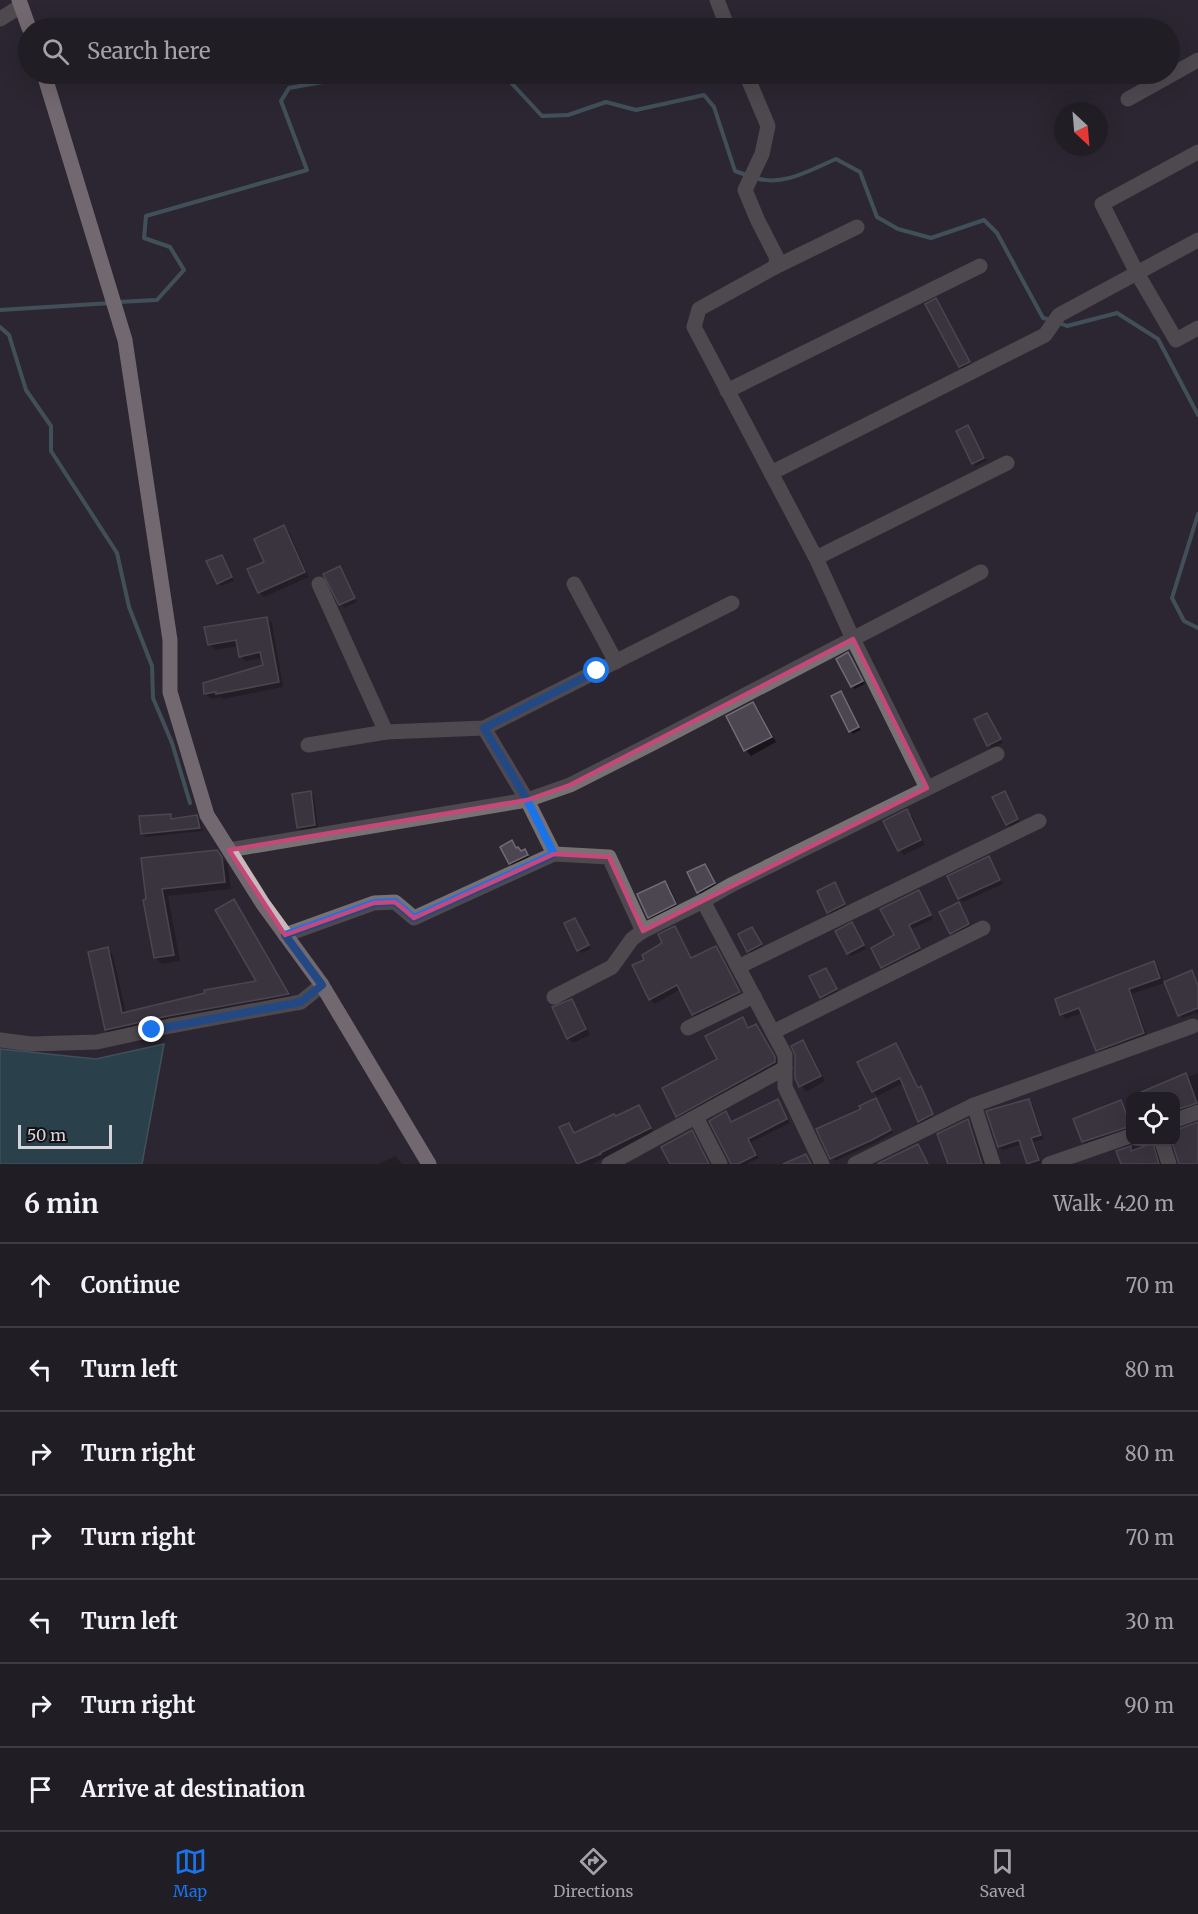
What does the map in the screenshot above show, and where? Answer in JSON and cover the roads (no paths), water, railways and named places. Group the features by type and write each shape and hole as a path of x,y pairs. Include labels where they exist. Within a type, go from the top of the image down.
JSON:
{"main road":[{"path":"20,3 25,18"},
{"path":"47,84 125,340 170,640 170,692 207,815 263,904 322,985 429,1164"}],"street":[{"path":"717,0 724,18"},
{"path":"0,19 20,3"},
{"path":"1180,70 1198,60"},
{"path":"750,84 768,126 762,154 745,190 777,258 775,267"},
{"path":"1128,99 1155,84"},
{"path":"1198,152 1102,204 1137,273 1176,340 1198,328"},
{"path":"857,227 775,267 699,309 694,327 816,558 853,639 927,788"},
{"path":"771,473 1045,336 1059,315 1198,240"},
{"path":"727,391 980,266"},
{"path":"816,558 1007,464"},
{"path":"229,850 527,800 581,780 981,572"},
{"path":"319,584 386,732"},
{"path":"574,584 616,662"},
{"path":"308,745 386,732 484,728 732,603"},
{"path":"484,728 527,800 554,854"},
{"path":"554,997 612,967 632,939 643,932 731,885 997,754"},
{"path":"738,967 1039,821"},
{"path":"285,935 374,903 395,902 414,918 554,854 609,857 643,932"},
{"path":"704,901 785,1055 785,1087 822,1164"},
{"path":"773,1032 983,928"},
{"path":"0,1040 31,1044 97,1042 301,1002 322,985"},
{"path":"688,1028 754,996"},
{"path":"855,1164 974,1104 1193,1026"},
{"path":"609,1164 785,1068"},
{"path":"974,1104 993,1164"},
{"path":"1180,1119 1198,1112"},
{"path":"696,1117 720,1164"},
{"path":"1049,1164 1126,1138"},
{"path":"1163,1146 1169,1164"}],"water":[{"path":"164,1044 142,1164 0,1164 0,1049 96,1059"}],"waterway":[{"path":"118,302 157,300 184,270 170,247 144,238 146,216 307,170 281,101 289,88 311,84"},
{"path":"512,84 542,116 568,115 606,102 636,110 704,95 714,107 735,171 749,176"},
{"path":"756,178 787,179 836,159 860,172 877,217 898,229 931,238 984,220 997,233 1043,318 1052,320"},
{"path":"0,310 111,303"},
{"path":"1059,323 1067,326 1117,313 1158,339 1198,415"},
{"path":"0,327 9,335 26,390 51,426 51,451 117,553 129,607 152,666 153,698 172,743 190,803"},
{"path":"1198,514 1172,598 1184,621 1198,628"}]}
